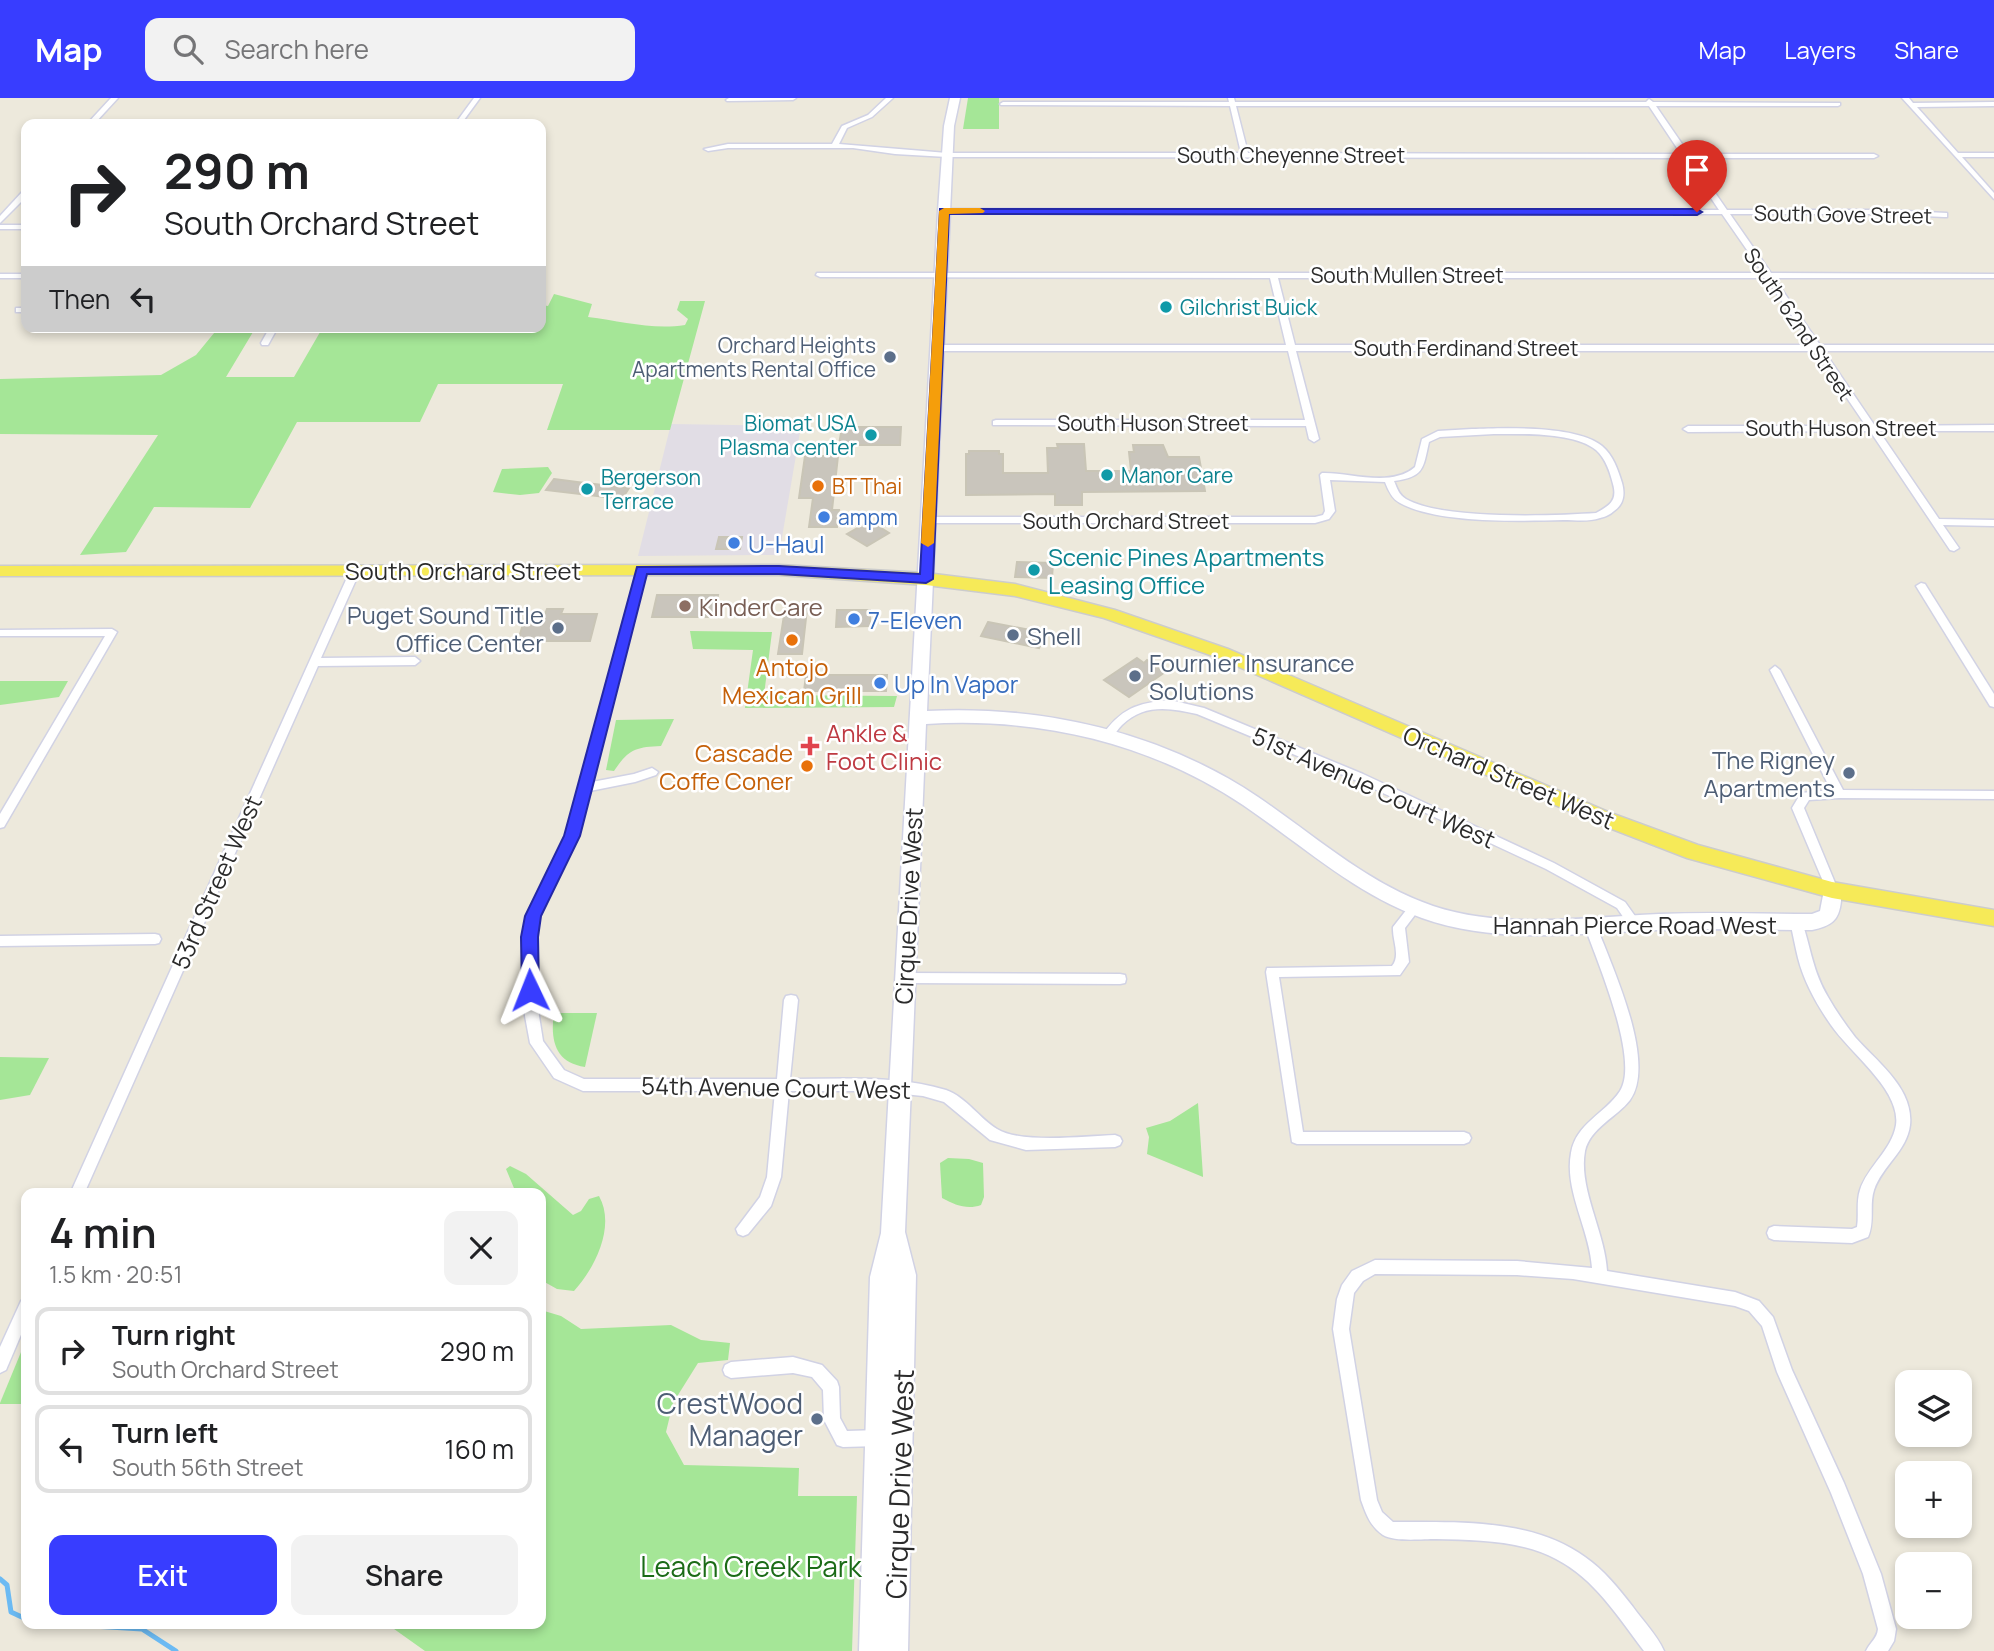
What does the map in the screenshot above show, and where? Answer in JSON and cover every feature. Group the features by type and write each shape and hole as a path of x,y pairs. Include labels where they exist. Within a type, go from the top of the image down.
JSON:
{"main road":[{"name":"Cirque Drive West","path":"873,1651 904,1275 893,1233 899,1087 947,155 955,98"},
{"name":"South Orchard Street","path":"0,571 779,570 926,579"},
{"name":"Orchard Street West","path":"926,579 972,583 1065,601 1168,633 1348,707 1601,817 1728,863 1832,890 1994,918"},
{"name":"Hannah Pierce Road West","path":"917,719 951,715 1055,725 1107,737 1171,759 1224,785 1376,887 1415,907 1485,926 1591,927 1634,923 1818,922 1827,918 1832,909 1832,890"},
{"name":"Cirque Drive West","path":"889,1438 894,1651"}],"street":[{"path":"95,119 115,98"},
{"path":"461,119 477,98"},
{"path":"729,100 793,98"},
{"path":"834,146 844,127 868,118 890,98"},
{"path":"1905,98 1994,197"},
{"path":"1232,101 1245,155"},
{"path":"1003,104 1649,101 1838,104"},
{"name":"South 62nd Street","path":"1649,101 1954,548"},
{"path":"1911,105 1994,104"},
{"name":"South Cheyenne Street","path":"708,149 723,146 834,146 947,155 1874,156"},
{"path":"1957,155 1994,155"},
{"path":"0,221 21,198"},
{"name":"South Gove Street","path":"944,211 1723,212 1944,215"},
{"path":"0,228 21,227"},
{"name":"South Mullen Street","path":"820,275 1994,276"},
{"path":"1273,275 1314,439"},
{"path":"0,276 21,276"},
{"path":"265,343 271,333"},
{"name":"South Ferdinand Street","path":"937,348 1994,348"},
{"name":"South Huson Street","path":"996,423 1310,424"},
{"name":"South Huson Street","path":"1688,429 1994,428"},
{"path":"1560,434 1583,439 1604,452 1615,473 1620,493 1613,509 1598,516 1469,515 1440,512 1405,503 1395,495 1388,479 1406,477 1416,471 1425,441 1435,435 1560,434"},
{"name":"South Orchard Street","path":"929,520 1306,521 1322,519 1330,511 1326,476 1388,479"},
{"path":"1936,522 1994,523"},
{"path":"642,570 586,787 652,772"},
{"name":"53rd Street West","path":"80,1188 355,571"},
{"path":"1921,586 1994,703"},
{"path":"0,633 112,632"},
{"path":"0,824 112,632"},
{"path":"314,662 415,661"},
{"path":"1776,670 1839,794"},
{"name":"51st Avenue Court West","path":"1107,737 1119,721 1144,706 1165,704 1200,711 1359,777 1550,866 1621,905 1634,923"},
{"name":"54th Avenue Court West","path":"586,787 566,851 541,896 530,929 532,1016 537,1043 552,1067 567,1080 583,1084 899,1087 936,1091 960,1105 976,1123 995,1136 1019,1142 1115,1141"},
{"path":"1832,890 1798,808 1805,796 1994,795"},
{"path":"1415,907 1399,927 1403,961 1398,970 1272,972 1297,1138 1464,1138"},
{"path":"1774,1233 1852,1236 1863,1232 1866,1224 1867,1193 1872,1180 1898,1140 1903,1117 1890,1082 1849,1038 1821,999 1806,964 1796,922"},
{"path":"1591,927 1625,1025 1634,1070 1632,1085 1626,1095 1588,1132 1577,1151 1581,1184 1599,1247 1600,1275"},
{"path":"0,941 155,939"},
{"path":"905,978 1120,979"},
{"path":"743,1228 758,1213 770,1191 792,1000"},
{"path":"1655,1651 1607,1590 1578,1562 1565,1554 1511,1537 1471,1532 1390,1530 1382,1525 1368,1500 1341,1329 1342,1306 1352,1279 1365,1270 1396,1266 1517,1268 1600,1275 1741,1300 1754,1307 1768,1322 1801,1412 1838,1489 1871,1574 1887,1629 1885,1641 1875,1651"},
{"path":"0,1365 21,1317"},
{"path":"731,1370 793,1365 816,1370 831,1387 832,1420 843,1439 889,1438"}],"shaded area":[{"path":"671,424 801,426 779,555 638,556"}],"green space":[{"path":"968,98 999,98 999,129 963,129"},
{"path":"554,294 592,304 588,317 673,326 685,325 688,319 677,310 680,301 705,301 670,430 547,430 563,384 438,384 420,422 297,422 250,508 154,507 126,552 80,555 158,435 0,434 0,379 161,375 196,355 214,333 252,333 226,377 294,377 320,333 546,333 548,306"},
{"path":"548,467 552,473 539,493 520,495 493,492 502,469"},
{"path":"690,631 772,632 764,695 897,696 894,707 745,708 753,650 693,649"},
{"path":"0,681 68,681 59,697 0,705"},
{"path":"674,719 661,746 633,751 614,771 606,770 616,720"},
{"path":"554,1013 597,1013 585,1067 567,1061 557,1049 553,1032"},
{"path":"0,1057 49,1058 30,1095 0,1100"},
{"path":"1198,1103 1203,1177 1147,1154 1149,1137 1146,1128 1170,1121"},
{"path":"948,1158 983,1163 984,1197 981,1205 961,1206 942,1198 940,1163"},
{"path":"510,1166 526,1174 542,1188 514,1188 506,1169"},
{"path":"546,1191 573,1215 581,1211 589,1199 599,1196 605,1220 596,1259 574,1291 557,1289 546,1283"},
{"name":"Leach Creek Park","path":"546,1312 561,1316 581,1329 671,1325 701,1340 730,1343 728,1360 698,1363 673,1403 666,1432 684,1465 799,1468 798,1496 857,1496 852,1651 425,1651 394,1629 546,1629"},
{"path":"21,1352 21,1404 0,1403"}],"building":[{"name":"Biomat USA Plasma center","path":"842,427 901,427 900,445 839,445"},
{"name":"Manor Care","path":"1057,444 1084,444 1086,471 1131,471 1129,452 1134,452 1133,445 1163,445 1168,457 1199,457 1205,491 1082,492 1082,505 1055,505 1055,494 966,495 966,454 969,454 969,451 999,451 999,454 1003,454 1003,473 1048,473 1047,448 1058,448"},
{"path":"805,456 838,456 832,510 839,510 837,527 809,527 813,498 799,498"},
{"name":"Bergerson Terrace","path":"554,479 629,488 622,499 546,490"},
{"path":"870,521 889,533 867,546 847,534"},
{"path":"719,537 742,537 740,549 716,549"},
{"name":"Scenic Pines Apartments Leasing Office","path":"1017,562 1053,563 1052,578 1015,577"},
{"name":"KinderCare","path":"657,595 718,595 713,617 652,617"},
{"name":"Puget Sound Title Office Center","path":"547,609 563,609 561,614 597,614 590,641 518,641 526,614 545,614"},
{"name":"Antojo Mexican Grill","path":"785,609 807,609 802,654 778,654"},
{"name":"7-Eleven","path":"837,610 870,610 870,626 836,627"},
{"name":"Shell","path":"988,622 1046,633 1039,648 981,636"},
{"name":"Fournier Insurance Solutions","path":"1137,658 1144,663 1147,660 1165,672 1129,697 1104,680"},
{"path":"806,675 887,675 886,691 804,691"}],"waterway":[{"path":"0,1579 7,1585 11,1612 21,1617"},
{"path":"142,1629 176,1651"}],"slow traffic":[{"path":"928,543 944,211 980,211"}],"place":[{"name":"Gilchrist Buick","path":"1166,307"},
{"name":"Orchard Heights Apartments Rental Office","path":"890,357"},
{"name":"Biomat USA Plasma center","path":"871,435"},
{"name":"Manor Care","path":"1107,475"},
{"name":"BT Thai","path":"818,486"},
{"name":"Bergerson Terrace","path":"587,489"},
{"name":"ampm","path":"824,517"},
{"name":"U-Haul","path":"734,543"},
{"name":"Scenic Pines Apartments Leasing Office","path":"1034,570"},
{"name":"KinderCare","path":"685,606"},
{"name":"7-Eleven","path":"854,619"},
{"name":"Puget Sound Title Office Center","path":"558,628"},
{"name":"Shell","path":"1013,635"},
{"name":"Antojo Mexican Grill","path":"792,640"},
{"name":"Fournier Insurance Solutions","path":"1135,676"},
{"name":"Up In Vapor","path":"880,683"},
{"name":"Ankle & Foot Clinic","path":"810,746"},
{"name":"Cascade Coffe Coner","path":"807,766"},
{"name":"The Rigney Apartments","path":"1849,773"},
{"name":"CrestWood Manager","path":"817,1419"}],"route":[{"path":"530,990 529,937 533,916 572,836 642,570 779,570 926,579 944,211 1697,212"}]}
